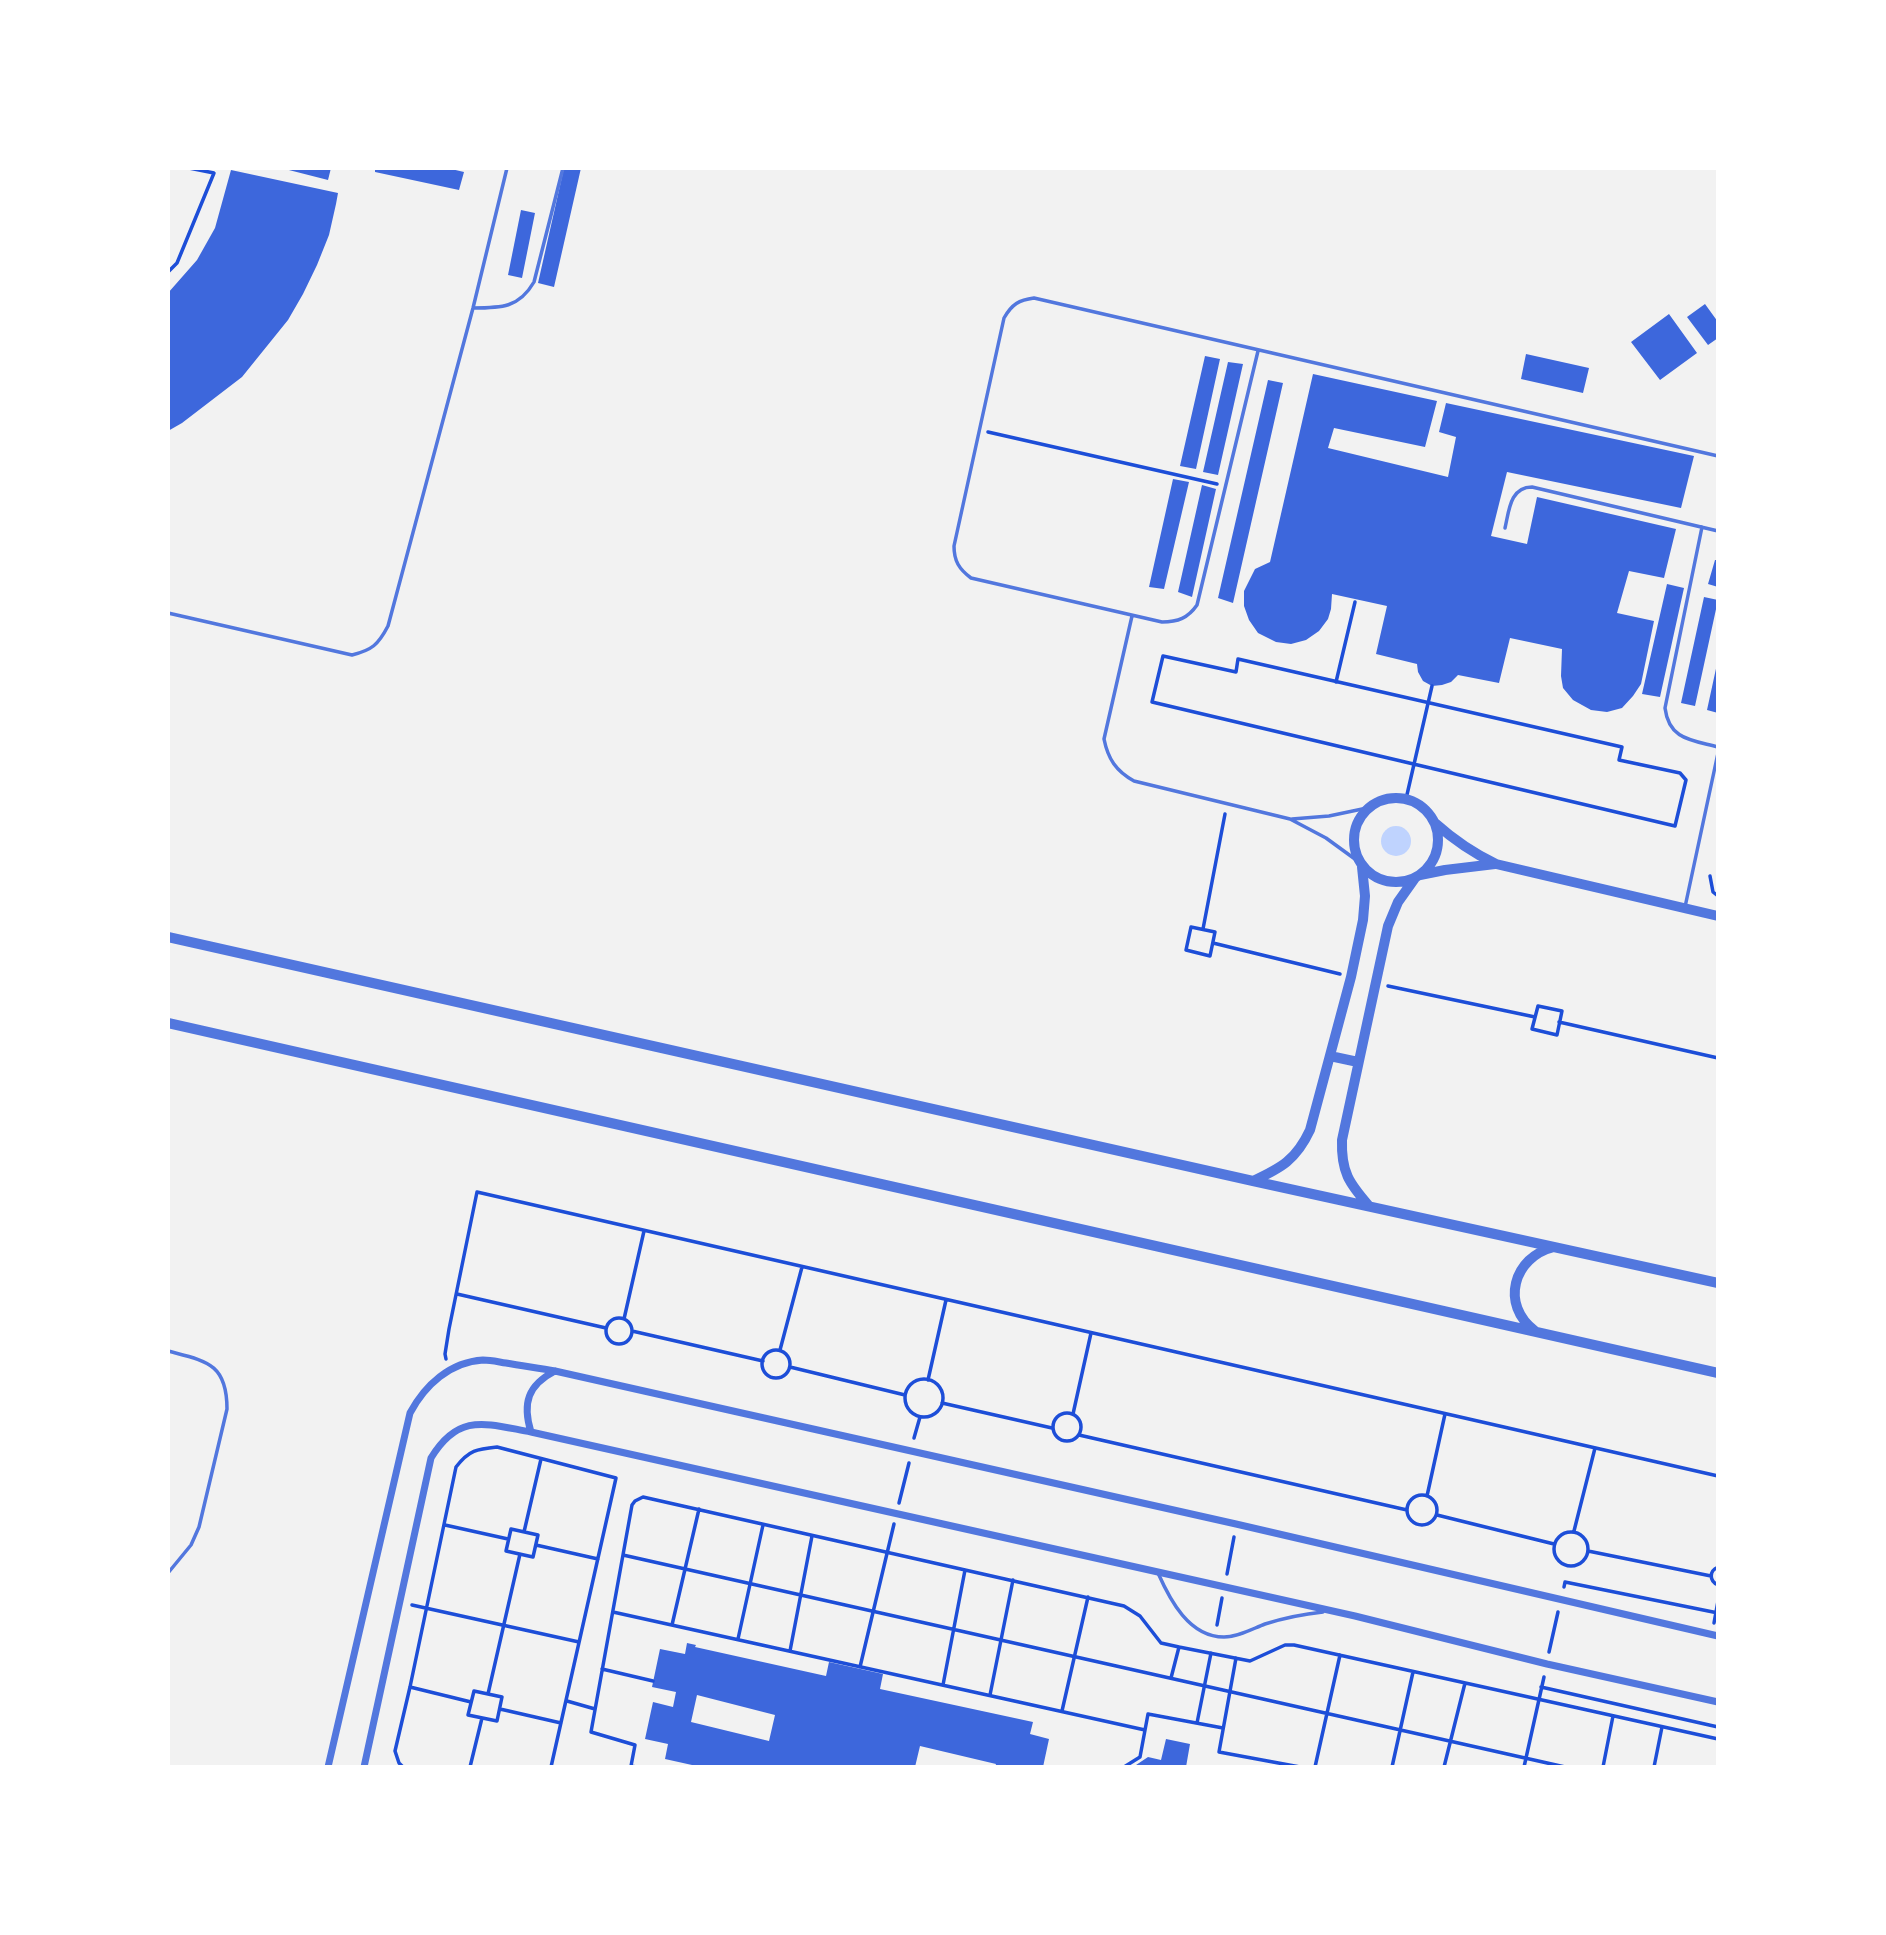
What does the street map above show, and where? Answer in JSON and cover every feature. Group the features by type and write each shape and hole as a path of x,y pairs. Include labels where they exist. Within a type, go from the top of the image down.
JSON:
{"street":[{"path":"1369,1207 1346,1177 1341,1160 1342,1140 1392,912 1417,877 1435,858 1438,834 1428,812 1406,799 1392,797 1367,808 1354,828 1354,851 1361,864 1373,877 1387,882 1401,883 1417,877 1470,866 1496,864"},
{"path":"1434,823 1474,853 1496,864 1718,916"},
{"path":"1253,1181 1290,1161 1303,1146 1310,1130 1351,977 1363,920 1365,896 1361,864"},
{"path":"168,937 1718,1283"},
{"path":"168,1023 1718,1373"},
{"path":"1330,1056 1358,1062"},
{"path":"1538,1334 1523,1320 1518,1310 1515,1300 1517,1279 1535,1254 1555,1247"},
{"path":"328,1767 410,1413 426,1389 448,1371 466,1363 485,1360 555,1371 1715,1635"},
{"path":"531,1432 527,1403 532,1389 542,1378 555,1371"},
{"path":"365,1767 431,1458 451,1433 466,1425 482,1423 1331,1611 1546,1664 1718,1702"}],"lane":[{"path":"168,613 352,655 368,651 380,641 388,626 473,308 507,168"},
{"path":"473,308 512,304 529,290 534,282 563,168"},
{"path":"1258,351 1197,605 1191,613 1172,622 1132,616 971,578 957,565 954,546 1004,318 1011,307 1022,300 1047,301 1718,456"},
{"path":"1505,528 1513,496 1525,487 1532,487 1718,530"},
{"path":"1702,527 1665,708 1671,727 1678,734 1718,747"},
{"path":"1132,616 1104,740 1110,759 1122,774 1134,781 1290,819 1326,838 1361,864"},
{"path":"1684,909 1718,754"},
{"path":"1290,819 1329,816 1367,808"},
{"path":"168,1351 205,1360 216,1369 227,1395 227,1409 199,1527 191,1545 168,1573"},
{"path":"1158,1573 1183,1616 1194,1627 1214,1636 1237,1635 1280,1620 1331,1611"}],"path":[{"path":"168,272 177,263 214,173 189,168"},
{"path":"980,430 1226,486"},
{"path":"1336,682 1355,602"},
{"path":"1163,656 1236,672 1238,659 1336,682 1622,747 1619,760 1680,773 1686,780 1675,826 1152,702 1163,656"},
{"path":"1406,799 1432,686"},
{"path":"1203,929 1227,803"},
{"path":"1710,876 1713,892 1718,896"},
{"path":"1191,926 1203,929 1215,932 1210,956 1186,950 1191,926"},
{"path":"1538,1006 1562,1011 1559,1022 1557,1034 1532,1029 1538,1006"},
{"path":"1559,1022 1718,1058"},
{"path":"448,1371 445,1354 477,1192 1718,1476"},
{"path":"624,1319 644,1231"},
{"path":"780,1350 802,1267"},
{"path":"457,1294 606,1328"},
{"path":"928,1380 946,1300"},
{"path":"615,1319 624,1319 632,1331 631,1336 626,1343 617,1344 609,1340 606,1328 615,1319"},
{"path":"632,1331 763,1361"},
{"path":"1073,1414 1091,1333"},
{"path":"780,1350 789,1357 790,1367 787,1374 773,1378 763,1368 763,1361 769,1352 780,1350"},
{"path":"790,1367 905,1395"},
{"path":"922,1379 928,1380 938,1386 942,1403 936,1413 919,1417 906,1406 905,1395 910,1384 922,1379"},
{"path":"942,1403 1052,1428"},
{"path":"1065,1413 1073,1414 1081,1423 1079,1435 1063,1441 1054,1434 1052,1428 1059,1415 1065,1413"},
{"path":"1427,1496 1445,1413"},
{"path":"860,1667 919,1417"},
{"path":"1079,1435 1407,1510"},
{"path":"403,1767 395,1751 456,1467 466,1454 497,1447 616,1478 551,1767"},
{"path":"1574,1532 1595,1448"},
{"path":"524,1532 541,1459"},
{"path":"1421,1495 1427,1496 1435,1501 1437,1515 1433,1521 1423,1525 1411,1521 1407,1510 1411,1500 1421,1495"},
{"path":"636,1767 631,1766 635,1745 591,1732 632,1505 643,1497 1124,1606 1140,1616 1161,1643 1250,1661 1285,1645 1294,1645 1718,1739"},
{"path":"673,1625 699,1509"},
{"path":"1437,1515 1554,1544"},
{"path":"445,1525 508,1539"},
{"path":"737,1639 764,1525"},
{"path":"510,1529 538,1535 533,1557 506,1551 508,1539 510,1529"},
{"path":"1574,1532 1585,1539 1588,1551 1586,1558 1580,1563 1567,1566 1556,1558 1554,1544 1562,1534 1574,1532"},
{"path":"790,1651 812,1536"},
{"path":"536,1545 598,1559"},
{"path":"1588,1551 1711,1576"},
{"path":"488,1694 520,1554"},
{"path":"623,1555 1565,1767"},
{"path":"1718,1567 1712,1571 1711,1576 1712,1581 1718,1585"},
{"path":"943,1685 965,1570"},
{"path":"990,1695 1013,1580"},
{"path":"1524,1767 1565,1582 1717,1613"},
{"path":"1062,1711 1088,1597"},
{"path":"1715,1635 1718,1601"},
{"path":"400,1602 579,1642"},
{"path":"612,1612 1145,1730"},
{"path":"1171,1678 1179,1647"},
{"path":"1315,1767 1340,1656"},
{"path":"1236,1658 1219,1752 1300,1767"},
{"path":"602,1669 653,1681"},
{"path":"1392,1767 1413,1672"},
{"path":"1444,1767 1465,1683"},
{"path":"410,1687 471,1702"},
{"path":"1541,1687 1718,1727"},
{"path":"474,1691 502,1697 497,1721 468,1715 471,1702 474,1691"},
{"path":"566,1701 595,1709"},
{"path":"500,1709 561,1723"},
{"path":"1124,1767 1140,1757 1148,1714 1223,1728"},
{"path":"1603,1767 1613,1716"},
{"path":"470,1767 482,1718"},
{"path":"1654,1767 1662,1727"}],"water":[{"path":"1396,826 1407,830 1411,841 1407,852 1396,856 1385,852 1381,841 1385,830"}],"building":[{"path":"281,168 331,168 328,180"},
{"path":"375,168 447,168 464,172 459,190 375,172"},
{"path":"564,168 581,168 554,287 538,283"},
{"path":"231,170 338,193 329,235 317,265 288,320 242,377 168,431 168,293 197,260 215,228"},
{"path":"521,210 535,213 522,278 508,275"},
{"path":"1705,304 1718,322 1718,338 1708,345 1687,317"},
{"path":"1669,314 1697,353 1660,380 1631,342"},
{"path":"1526,354 1589,368 1583,393 1521,379"},
{"path":"1205,356 1220,359 1196,469 1180,466"},
{"path":"1228,362 1243,364 1218,475 1203,472"},
{"path":"1313,374 1437,401 1425,447 1334,428 1328,448 1448,477 1456,437 1439,432 1446,403 1694,456 1681,508 1507,472 1491,536 1527,544 1537,497 1676,529 1664,578 1629,571 1617,613 1654,621 1641,684 1622,708 1607,712 1591,710 1573,700 1563,688 1562,649 1510,638 1499,683 1458,675 1451,682 1432,686 1423,681 1417,664 1376,654 1387,606 1332,594 1328,619 1319,631 1306,640 1291,644 1276,642 1258,633 1244,606 1244,591 1255,569 1270,562"},
{"path":"1268,380 1283,383 1233,603 1218,598"},
{"path":"1173,479 1189,482 1164,589 1149,587"},
{"path":"1202,485 1216,489 1192,597 1178,592"},
{"path":"1715,560 1718,560 1718,587 1708,584"},
{"path":"1667,584 1684,588 1660,697 1642,694"},
{"path":"1704,597 1718,600 1695,706 1681,703"},
{"path":"1718,665 1718,713 1707,710"},
{"path":"687,1643 826,1676 829,1662 883,1674 880,1689 1033,1722 1030,1734 1049,1739 1043,1767 995,1767 996,1764 920,1746 915,1767 701,1767 665,1759 668,1744 645,1739 653,1702 673,1707 676,1692 652,1687 660,1649 685,1654","holes":["697,1695 775,1715 769,1741 691,1722"]},
{"path":"1166,1739 1190,1744 1186,1767 1133,1767 1148,1757 1161,1760"}]}
